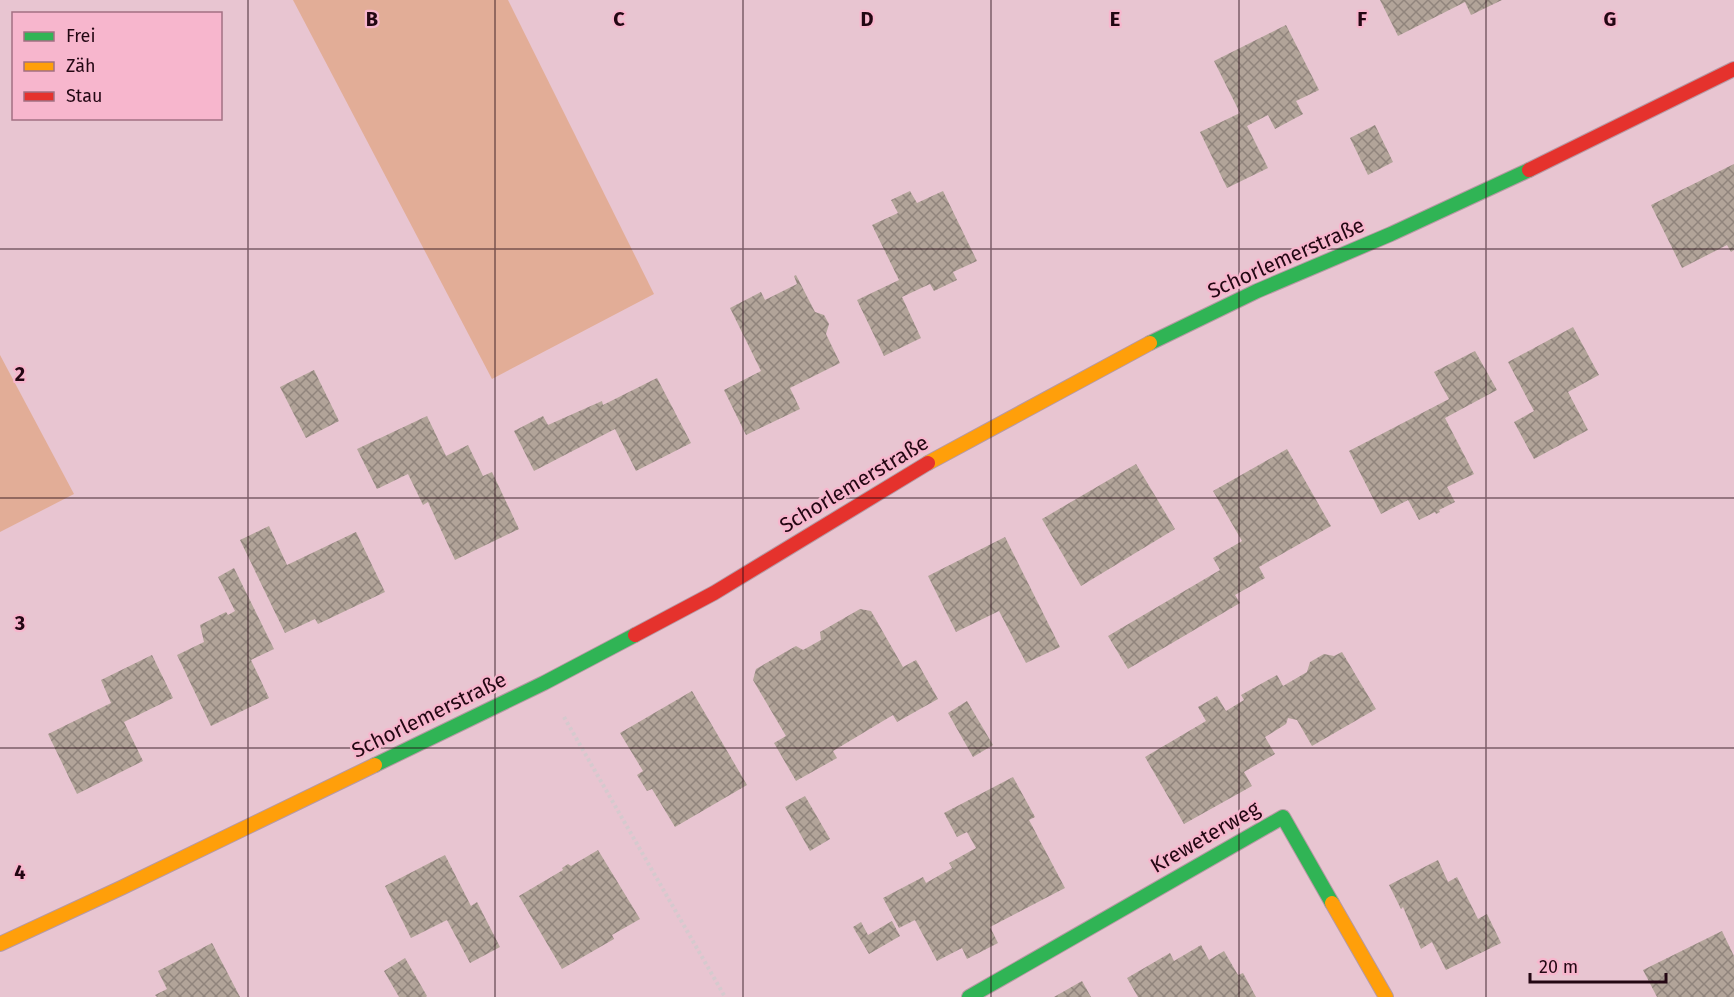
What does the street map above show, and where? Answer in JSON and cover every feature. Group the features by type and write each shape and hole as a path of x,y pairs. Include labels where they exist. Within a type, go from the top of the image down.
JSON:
{"street":[{"name":"Schorlemerstraße","path":"0,944 132,883 544,683 714,593 907,474 1141,348 1257,291 1391,234 1545,162 1734,69"},
{"name":"Kreweterweg","path":"969,997 1283,817 1386,997"}],"path":[{"path":"544,683 725,997"}],"shaded area":[{"path":"293,0 508,0 654,294 492,379"},
{"path":"0,355 74,494 0,532"}],"building":[{"path":"1380,0 1502,0 1471,15 1465,2 1398,36"},
{"path":"1286,25 1319,90 1296,101 1303,114 1275,129 1268,115 1247,126 1268,168 1227,188 1200,132 1240,113 1214,61"},
{"path":"1375,125 1393,162 1368,175 1350,138"},
{"path":"1734,164 1734,250 1731,252 1727,245 1682,268 1651,205"},
{"path":"910,191 917,203 943,191 977,261 953,272 957,280 934,291 930,284 902,297 921,338 884,356 857,300 899,280 872,225 898,213 891,200"},
{"path":"796,275 815,312 824,315 829,324 826,334 840,363 790,388 800,409 746,435 724,390 761,371 730,308 761,292 765,300 797,284 794,276"},
{"path":"1573,327 1599,375 1568,392 1588,430 1534,459 1514,422 1534,411 1508,362"},
{"path":"1475,351 1497,390 1445,418 1474,474 1447,487 1455,502 1436,514 1435,512 1419,520 1408,500 1381,514 1349,451 1449,399 1434,372"},
{"path":"314,370 339,421 306,438 280,387"},
{"path":"657,378 691,443 636,471 615,429 534,471 514,431 543,416 548,425 602,401 603,405"},
{"path":"427,416 446,456 468,445 483,476 492,472 519,529 455,560 428,502 423,505 408,474 377,489 357,449"},
{"path":"1287,449 1331,526 1259,567 1265,578 1235,595 1240,603 1128,669 1108,636 1220,570 1213,558 1242,541 1213,491"},
{"path":"1136,464 1175,529 1081,586 1042,519"},
{"path":"269,526 287,565 356,532 385,592 318,624 315,619 285,633 240,540"},
{"path":"1005,537 1060,647 1026,663 999,611 956,632 928,576"},
{"path":"234,568 274,649 251,660 269,698 211,726 177,655 204,642 200,625 226,612 228,615 235,611 218,577"},
{"path":"860,609 871,611 903,667 916,660 938,699 897,722 893,715 833,751 837,758 796,781 774,743 786,736 753,680 756,669 796,646 803,650 821,640 820,632"},
{"path":"1342,652 1376,709 1312,746 1297,720 1288,718 1286,724 1265,737 1275,754 1244,772 1252,786 1184,824 1145,757 1206,721 1198,707 1217,696 1226,711 1244,700 1241,695 1277,675 1283,686 1307,672 1310,662 1324,654 1334,656"},
{"path":"152,655 173,698 124,722 143,761 77,794 48,734 111,703 101,680"},
{"path":"692,691 747,785 675,827 652,789 647,791 637,775 643,771 620,733"},
{"path":"967,701 993,745 973,757 948,713"},
{"path":"1013,777 1035,817 1029,820 1065,888 990,927 998,943 967,959 962,948 937,961 915,920 899,928 883,898 923,877 926,883 952,868 949,863 976,848 967,832 957,837 944,813"},
{"path":"805,796 830,839 810,851 785,807"},
{"path":"598,850 640,919 612,935 614,939 562,969 519,896 563,870 562,868 568,864 571,866"},
{"path":"445,855 471,906 477,902 500,947 470,963 447,920 411,938 385,886"},
{"path":"1438,860 1448,882 1457,877 1478,919 1487,914 1501,943 1446,970 1432,942 1421,949 1403,907 1401,909 1389,885"},
{"path":"892,921 900,936 869,954 853,927 861,922 868,935"},
{"path":"1722,931 1734,956 1734,997 1657,997 1643,970"},
{"path":"212,943 240,997 157,997 155,995 167,989 158,971"},
{"path":"1201,945 1209,960 1224,951 1238,975 1243,973 1256,997 1138,997 1127,978 1170,953 1174,961"},
{"path":"405,958 426,997 399,997 384,971"},
{"path":"1082,981 1091,997 1054,997"}],"traffic: fast":[{"path":"1150,343 1257,291 1391,234 1529,170"},
{"path":"375,765 544,683 635,635"},
{"path":"969,997 1283,817 1332,903"}],"traffic: slow":[{"path":"928,463 1150,343"},
{"path":"0,944 375,765"},
{"path":"1332,903 1386,997"}],"traffic: jam":[{"path":"1529,170 1734,69"},
{"path":"635,635 714,593 928,463"}]}
